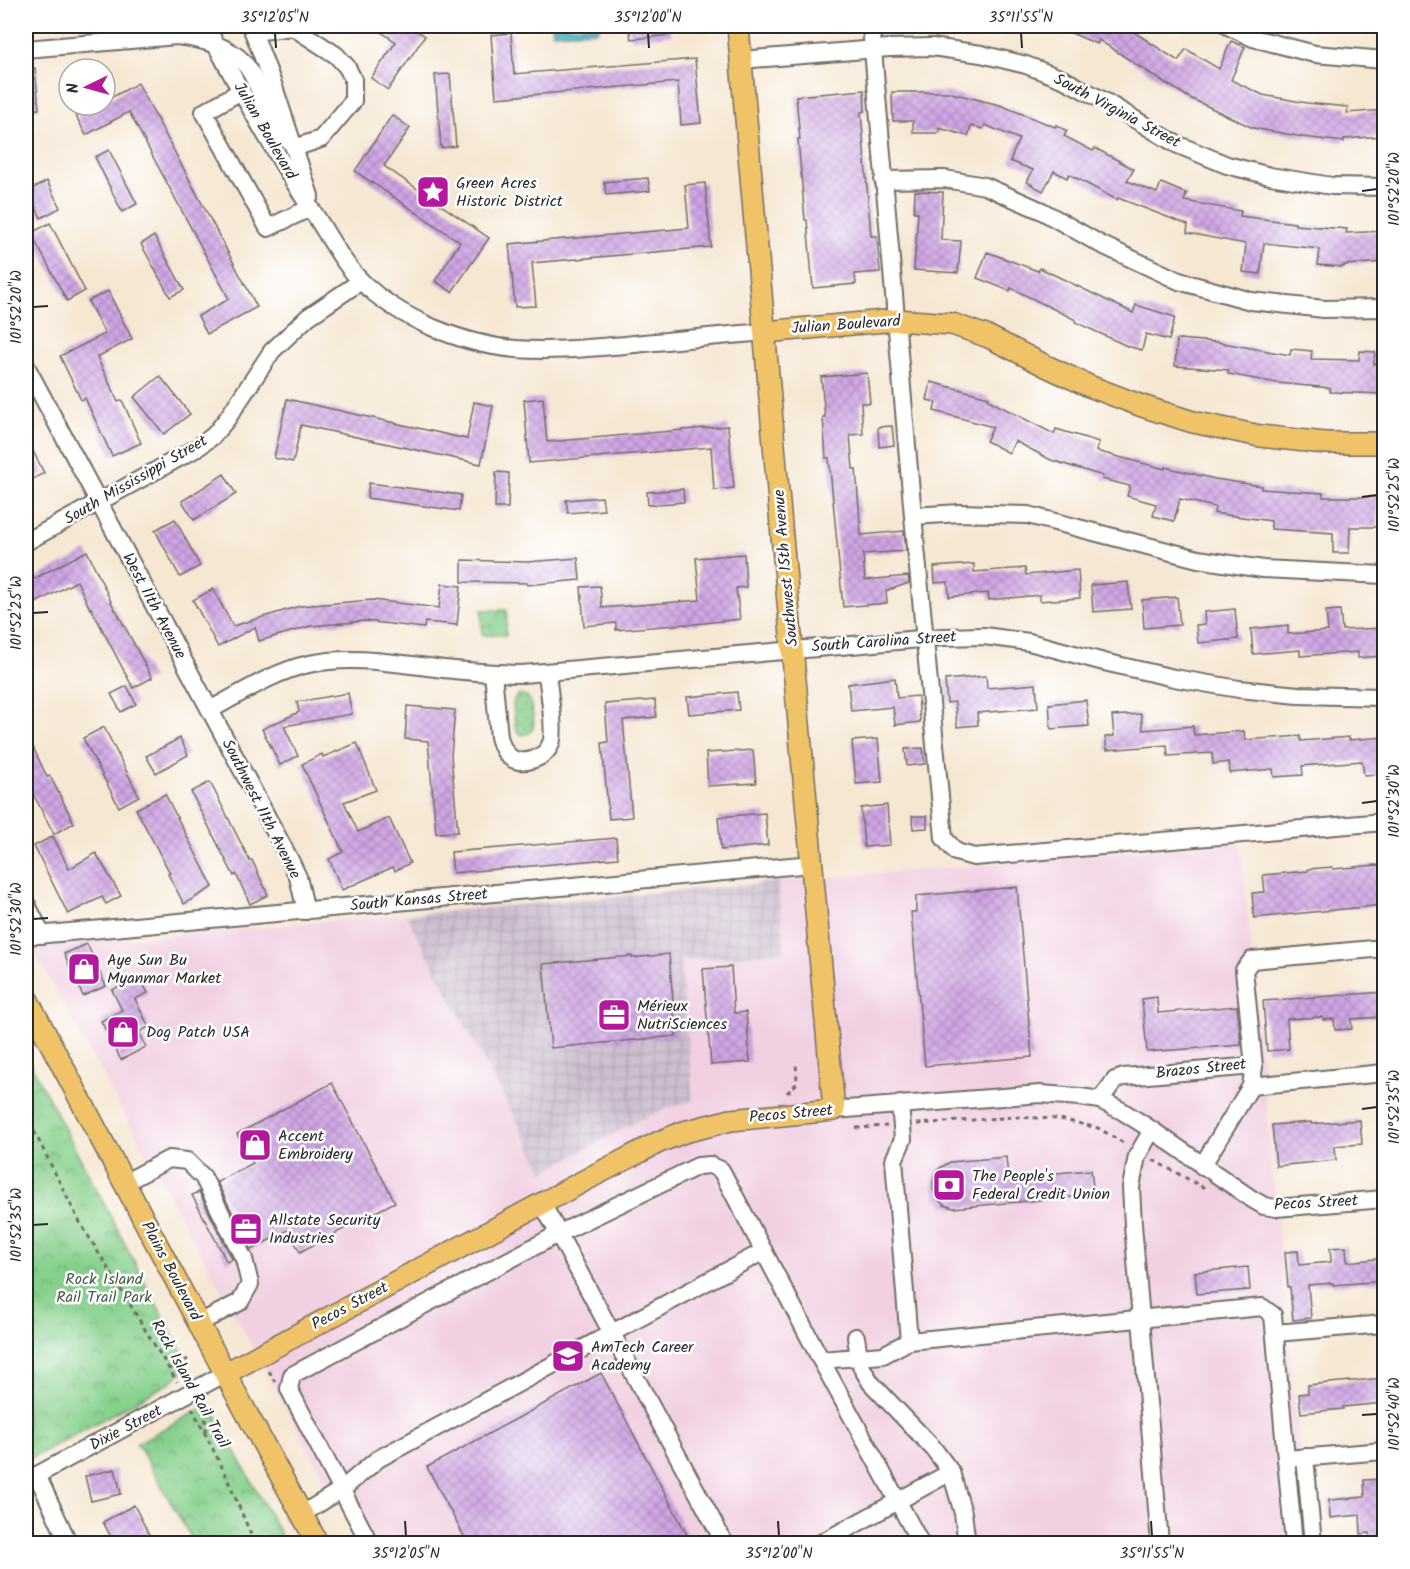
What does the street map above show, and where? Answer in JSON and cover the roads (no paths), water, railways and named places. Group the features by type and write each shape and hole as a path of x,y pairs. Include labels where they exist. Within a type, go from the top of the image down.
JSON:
{"main road":[{"name":"Southwest 15th Avenue","path":"738,26 834,1110"},
{"name":"Julian Boulevard","path":"765,332 896,320 952,324 989,337 1089,386 1193,422 1260,435 1325,443 1384,443"},
{"name":"Plains Boulevard","path":"26,997 318,1544"},
{"name":"Pecos Street","path":"226,1373 659,1142 684,1132 731,1120 834,1110"}],"street":[{"path":"99,42 152,26"},
{"path":"26,49 177,36 193,33 204,26"},
{"name":"Julian Boulevard","path":"204,26 268,140 341,256 361,281 397,308 435,328 472,342 516,349 572,349 765,332"},
{"path":"871,26 913,516 944,838 957,852 974,857 1384,822"},
{"path":"1228,26 1253,38 1315,54 1384,60"},
{"path":"177,36 197,38 240,58 249,69 273,120 293,147 321,139 352,101 353,80 347,67 336,55 293,27 252,28"},
{"name":"Julian Boulevard","path":"252,28 315,210 327,235"},
{"name":"South Virginia Street","path":"741,60 872,49 932,47 981,54 1026,65 1065,80 1176,144 1227,165 1270,176 1332,186 1384,187"},
{"path":"241,91 204,112 268,228 310,208"},
{"path":"883,180 945,179 985,186 1042,211 1100,244 1179,281 1251,301 1324,309 1384,308"},
{"name":"South Mississippi Street","path":"26,542 197,448 213,436 272,351 308,317 361,281"},
{"path":"26,366 99,502"},
{"name":"West 11th Avenue","path":"99,502 210,710"},
{"path":"913,516 960,513 1028,515 1198,559 1263,570 1384,575"},
{"name":"South Carolina Street","path":"210,710 276,676 306,665 335,660 363,660 522,674 925,638 984,636 1029,642 1127,668 1239,689 1299,695 1384,697"},
{"path":"493,673 501,745 511,757 529,761 547,751 552,741 547,672"},
{"name":"Southwest 11th Avenue","path":"210,710 294,868 306,911"},
{"name":"South Kansas Street","path":"34,935 812,864"},
{"path":"26,903 34,935"},
{"name":"Brazos Street","path":"1100,1100 1115,1080 1124,1077 1254,1066 1244,970 1252,960 1384,948"},
{"path":"1202,1166 1251,1086 1254,1066"},
{"path":"1251,1086 1384,1072"},
{"name":"Pecos Street","path":"834,1110 1040,1094 1100,1100 1152,1130 1264,1206 1276,1208 1384,1198"},
{"path":"900,1104 903,1139 894,1160 909,1341"},
{"path":"1152,1130 1137,1156 1131,1186 1160,1544"},
{"path":"124,1183 168,1159 187,1161 203,1177 244,1259 249,1284 240,1302 199,1323"},
{"path":"370,1544 289,1389 292,1375 558,1234 698,1166 710,1165 722,1170 821,1360 921,1544"},
{"path":"542,1203 725,1544"},
{"path":"302,1514 341,1490 378,1459 764,1251"},
{"path":"821,1360 883,1355 909,1341 1262,1307 1273,1315 1294,1544"},
{"path":"1275,1333 1384,1324"},
{"path":"856,1337 862,1368 871,1383 933,1448 951,1472 963,1513 967,1544"},
{"name":"Dixie Street","path":"31,1478 226,1373"},
{"path":"1286,1459 1384,1451"},
{"path":"1305,1457 1313,1544"},
{"path":"819,1544 951,1472"},
{"path":"31,1478 69,1544"}],"water":[{"path":"552,26 598,26 599,29 597,31 553,33"}],"place":[{"name":"Green Acres Historic District","path":"433,192"},
{"name":"Aye Sun Bu Myanmar Market","path":"84,969"},
{"name":"Mérieux NutriSciences","path":"614,1015"},
{"name":"Dog Patch USA","path":"123,1032"},
{"name":"Accent Embroidery","path":"255,1145"},
{"name":"The People's Federal Credit Union","path":"949,1185"},
{"name":"Allstate Security Industries","path":"246,1229"},
{"name":"AmTech Career Academy","path":"568,1356"}],"park label":[{"name":"Rock Island Rail Trail Park","path":"104,1288"}]}
